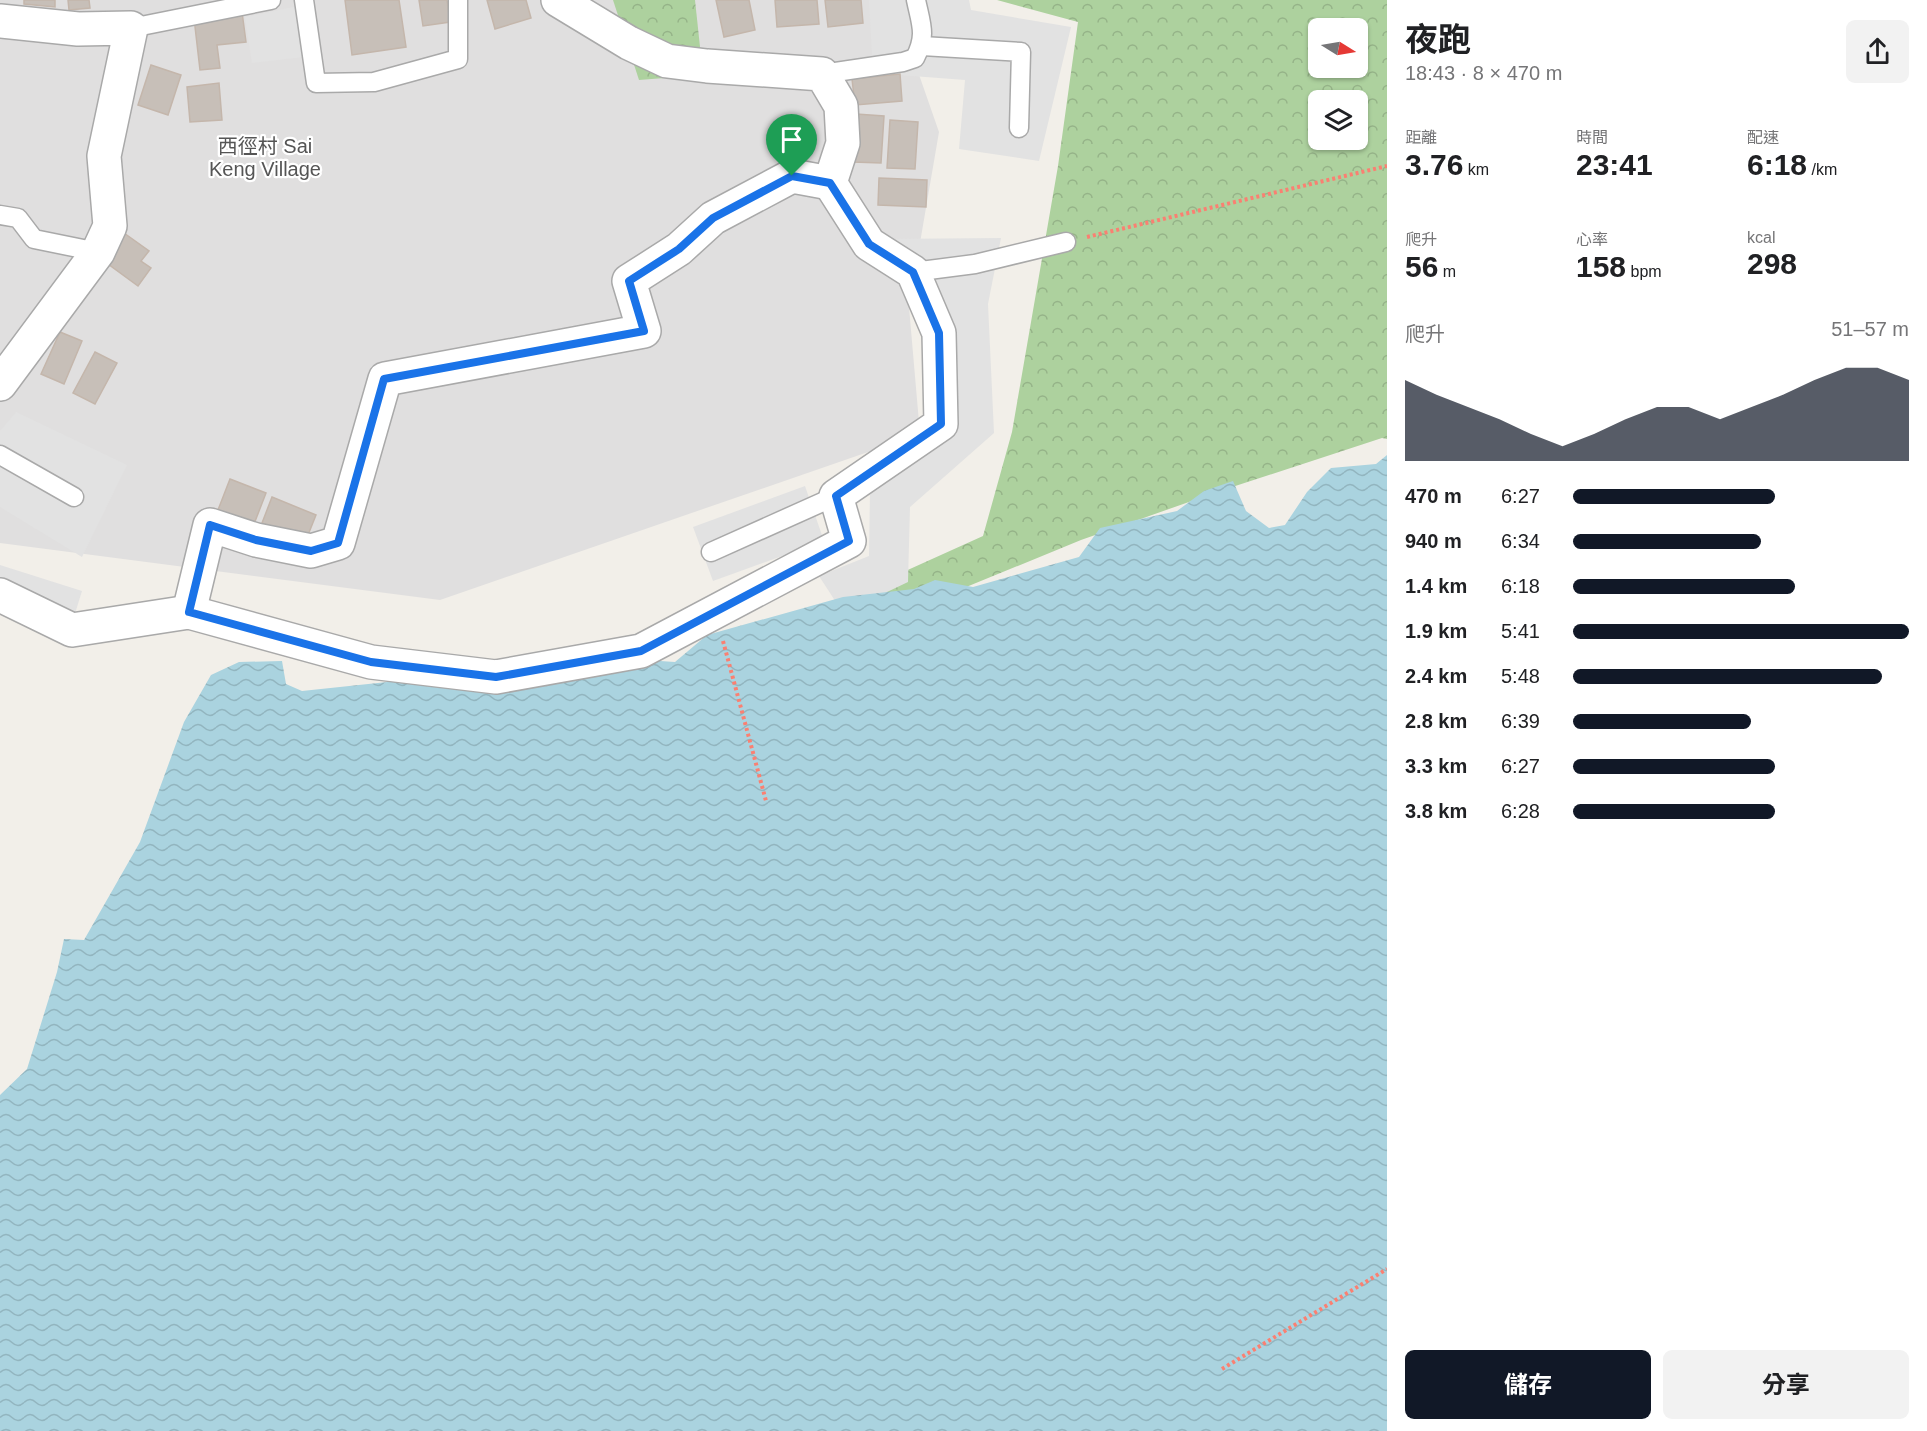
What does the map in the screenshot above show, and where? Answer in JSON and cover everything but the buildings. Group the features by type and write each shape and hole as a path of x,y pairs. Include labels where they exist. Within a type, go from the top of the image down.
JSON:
{"street":[{"path":"558,0 629,43 667,61 822,74 842,106 843,143 830,183"},
{"path":"0,21 78,29 131,28 104,156 110,226 99,252 0,384"},
{"path":"0,595 72,630 189,612 371,662 496,677 641,651 849,541 836,496 941,424 939,333 913,272 869,244 830,183 792,176 713,218 679,249 629,281 644,331 384,379 338,543 311,551 256,540 210,525 189,612"}],"lane":[{"path":"131,28 271,0"},
{"path":"304,0 316,83 374,82 458,59 458,0"},
{"path":"822,74 903,62 915,58 922,46 923,34 916,0"},
{"path":"922,46 1021,52 1019,128"},
{"path":"0,215 18,218 34,239 99,252"},
{"path":"913,272 975,264 1066,242"},
{"path":"0,455 74,497"},
{"path":"711,552 836,496"}],"path":[{"path":"1066,242 1387,166"},
{"path":"715,612 766,801"},
{"path":"1222,1369 1387,1269"}],"shaded area":[{"path":"0,0 893,0 939,132 909,307 920,434 440,600 0,543"},
{"path":"869,0 969,0 971,10 1071,27 1039,161 959,149 965,80 873,73"},
{"path":"298,6 303,57 252,63 245,17"},
{"path":"1001,238 988,304 994,433 910,507 908,582 843,613 819,576 869,556 870,491 953,418 948,331 881,239"},
{"path":"16,412 127,465 82,557 0,507 0,431"},
{"path":"805,486 824,541 713,581 693,527"},
{"path":"0,565 82,591 73,620 0,597"}],"green space":[{"path":"613,0 695,0 703,75 639,80"},
{"path":"997,0 1387,0 1387,439 1382,438 1223,490 1081,540 859,631 839,601 983,536 1012,432 1058,166 1078,22"}],"water":[{"path":"1387,455 1387,1431 0,1431 0,1095 27,1069 57,972 64,939 84,940 140,842 184,722 211,675 239,662 282,661 286,684 302,691 615,658 675,662 707,635 843,597 914,589 935,580 973,587 1079,557 1100,528 1177,511 1204,491 1233,481 1246,511 1269,528 1285,525 1307,492 1331,468 1376,464"}],"district":[{"name":"西徑村 Sai Keng Village","path":"265,158"}],"route":[{"path":"792,176 830,183 869,244 913,272 939,333 941,424 836,496 849,541 641,651 496,677 371,662 189,612 210,525 256,540 311,551 338,543 384,379 644,331 629,281 679,249 713,218 792,176"}]}
